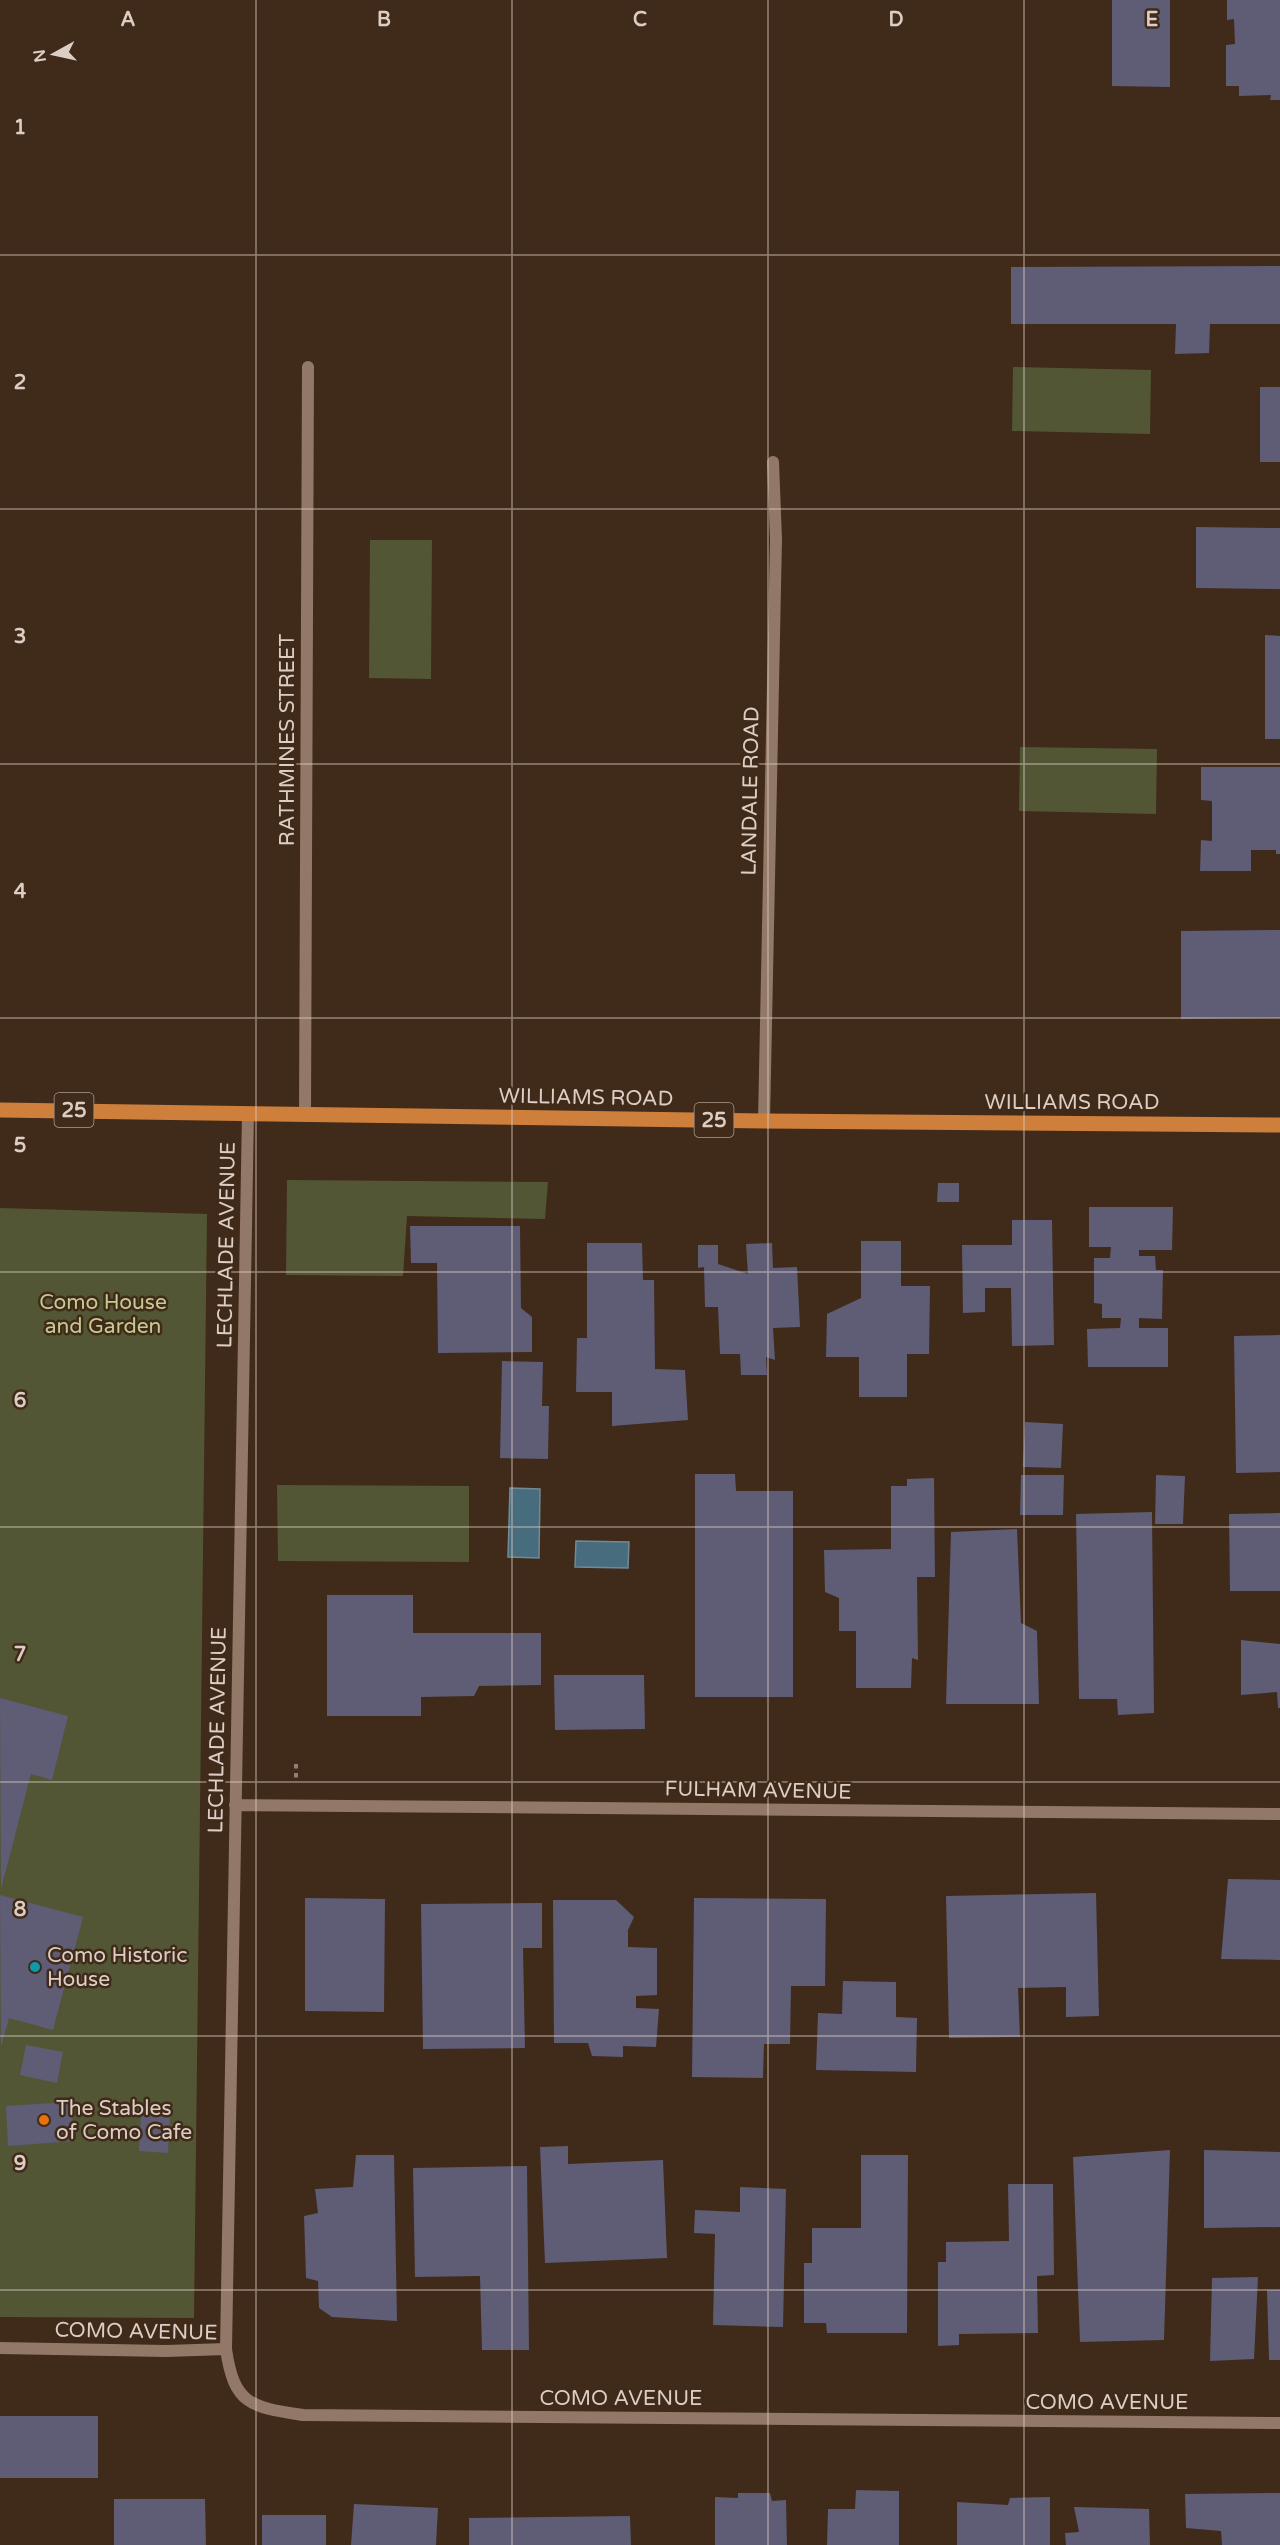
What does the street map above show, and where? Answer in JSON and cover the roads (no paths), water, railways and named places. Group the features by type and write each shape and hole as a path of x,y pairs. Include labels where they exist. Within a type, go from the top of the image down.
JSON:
{"main road":[{"name":"WILLIAMS ROAD","path":"0,1110 764,1121 1280,1125"}],"street":[{"name":"RATHMINES STREET","path":"304,1113 308,367"},
{"name":"LANDALE ROAD","path":"764,1121 776,539 773,462"},
{"name":"LECHLADE AVENUE","path":"226,2349 248,1113"},
{"name":"FULHAM AVENUE","path":"235,1804 1280,1814"},
{"name":"COMO AVENUE","path":"0,2348 226,2349 230,2376 244,2398 262,2409 303,2415 1280,2423"}],"water":[{"path":"510,1488 540,1489 539,1558 508,1557"},
{"path":"576,1541 629,1542 628,1568 575,1567"}],"place":[{"name":"Como Historic House","path":"35,1967"},
{"name":"The Stables of Como Cafe","path":"44,2120"}],"park label":[{"name":"Como House and Garden","path":"103,1314"}]}
